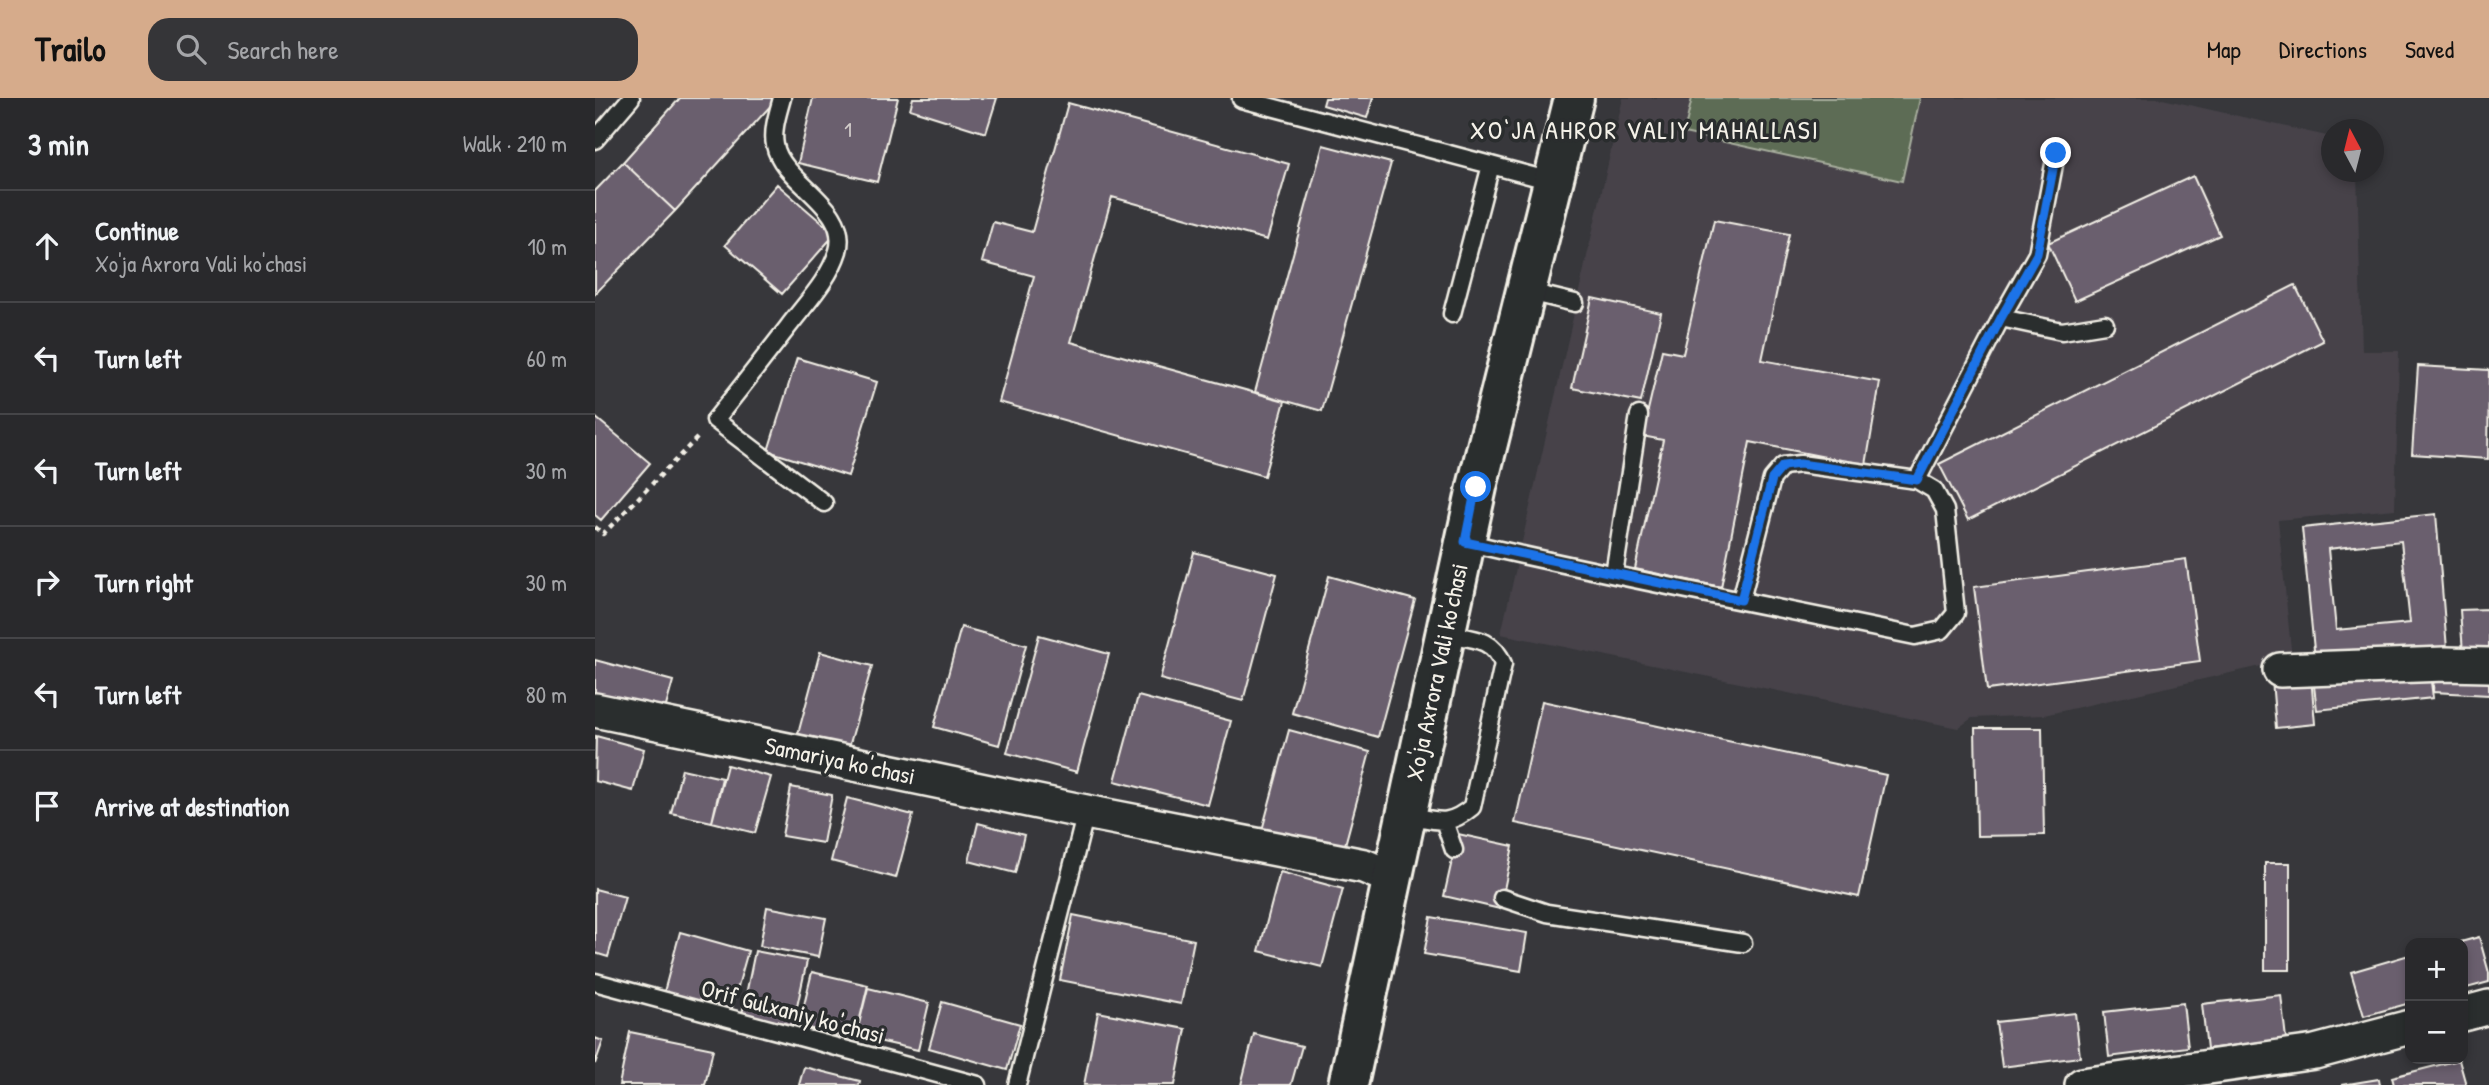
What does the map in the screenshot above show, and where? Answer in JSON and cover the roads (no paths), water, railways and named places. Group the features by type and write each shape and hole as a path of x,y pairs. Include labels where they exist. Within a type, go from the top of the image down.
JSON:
{"main road":[{"name":"Xo'ja Axrora Vali ko'chasi","path":"1348,1085 1465,542 1574,98"}],"street":[{"path":"2280,670 2445,664 2489,666"},
{"name":"Samariya ko'chasi","path":"595,710 1086,812 1364,866 1394,879"},
{"path":"2468,1013 2489,1007"},
{"path":"2082,1085 2315,1052 2405,1028"}],"lane":[{"path":"595,140 631,98"},
{"path":"782,98 776,116 774,144 781,162 815,195 837,223 839,249 825,280 715,420 824,503"},
{"path":"1241,99 1555,182"},
{"path":"1917,480 2037,254 2056,153"},
{"path":"1452,314 1491,165"},
{"path":"1525,291 1574,303"},
{"path":"2001,318 2062,331 2105,324"},
{"path":"1613,574 1639,415"},
{"path":"1465,542 1613,574 1915,636 1942,630 1956,613 1945,510 1934,490 1917,480 1800,464 1783,466 1772,479 1741,600"},
{"path":"1407,815 1444,821 1458,819 1472,807 1503,664 1498,650 1484,641 1446,634"},
{"path":"1017,1085 1086,812"},
{"path":"1444,821 1454,850"},
{"path":"1502,898 1547,913 1743,943"},
{"name":"Orif Gulxaniy ko'chasi","path":"595,982 978,1085"}],"district":[{"name":"XO‘JA AHROR VALIY MAHALLASI","path":"1645,130"}]}
